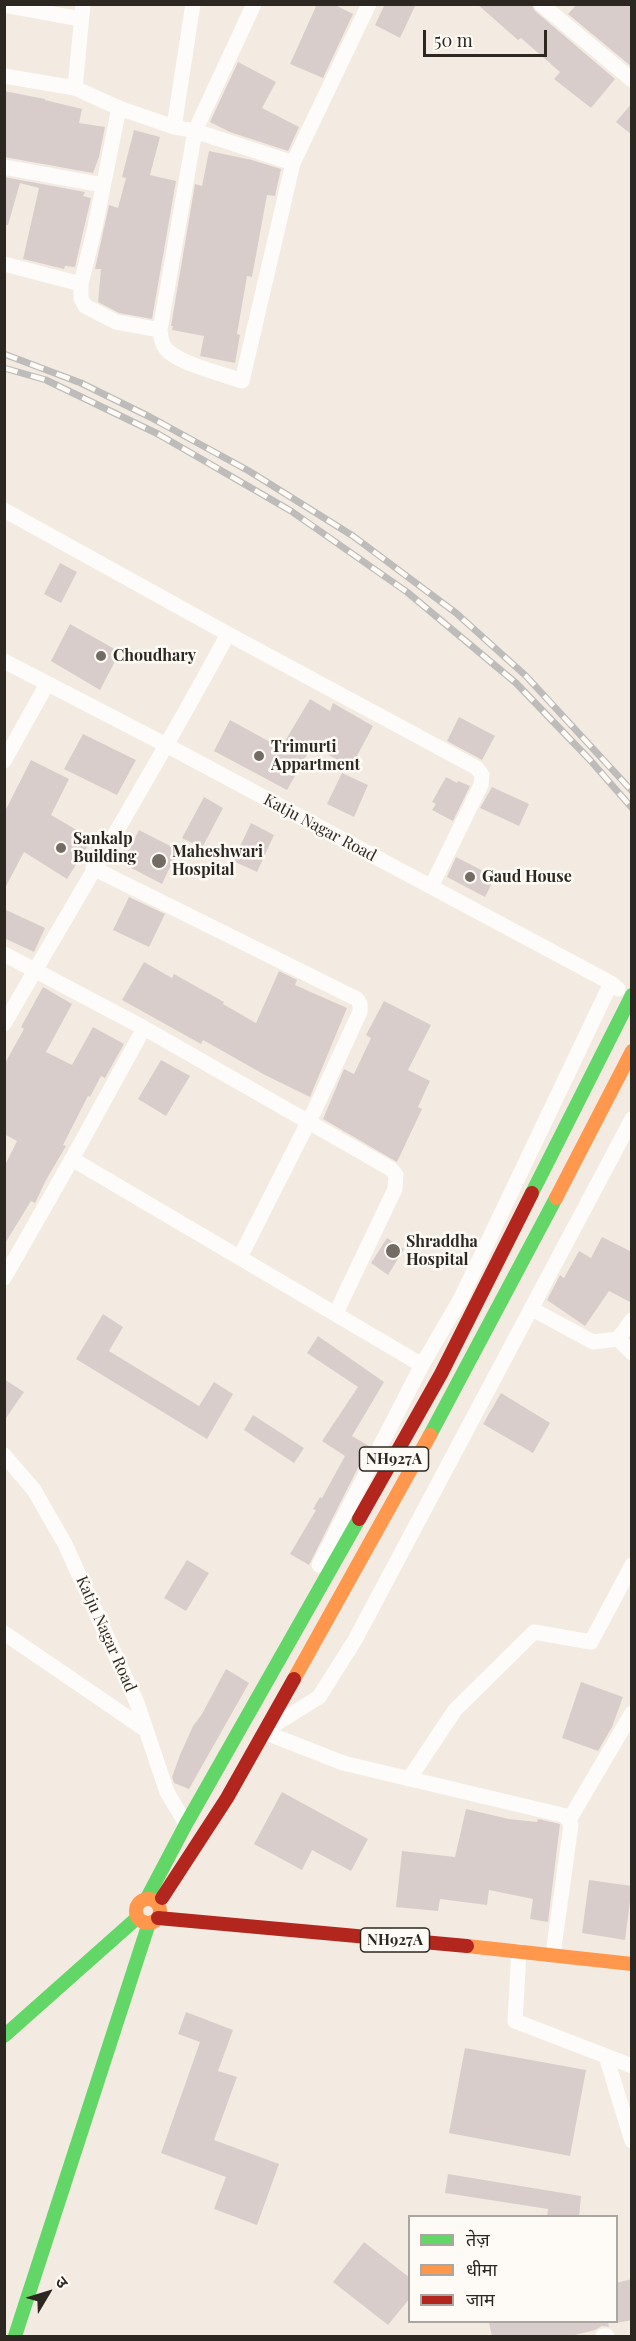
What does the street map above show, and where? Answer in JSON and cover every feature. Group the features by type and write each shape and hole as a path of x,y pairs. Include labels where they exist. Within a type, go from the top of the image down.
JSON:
{"main road":[{"name":"NH927A","path":"152,1912 186,1824 441,1374 632,995"},
{"name":"NH927A","path":"152,1912 190,1859 390,1510 632,1051"},
{"name":"NH927A","path":"152,1912 497,1935"},
{"name":"NH927A","path":"152,1912 519,1951 554,1944 632,1964"},
{"path":"4,2036 152,1912"},
{"path":"15,2337 152,1912"}],"street":[{"path":"174,127 193,4"},
{"path":"254,4 195,131 160,330 162,342 168,351 183,360 242,381 292,163 369,4"},
{"path":"4,5 82,12 75,88"},
{"path":"550,7 631,79"},
{"path":"4,76 75,88 119,108 292,163"},
{"path":"119,108 81,284 81,298 85,306 92,311 116,322 160,330"},
{"path":"4,167 103,185"},
{"path":"4,264 81,284"},
{"path":"4,510 477,768 482,775 481,784 431,887"},
{"path":"4,1024 93,868 168,746 228,634"},
{"name":"Katju Nagar Road","path":"4,661 611,983 627,1006"},
{"path":"4,761 47,684"},
{"path":"93,868 357,999 360,1004 360,1012 309,1121 240,1257"},
{"path":"4,954 144,1028 391,1169 396,1175 395,1190 336,1313"},
{"path":"248,1717 277,1647 422,1365 461,1298 611,983"},
{"path":"4,1278 144,1028"},
{"path":"264,1732 319,1698 355,1640 632,1119"},
{"path":"72,1159 422,1365"},
{"path":"532,1309 593,1342 618,1339 632,1320"},
{"path":"618,1339 632,1353"},
{"name":"Katju Nagar Road","path":"4,1455 34,1490 65,1544 137,1703 167,1792 186,1824"},
{"path":"409,1779 455,1710 534,1632 591,1642 632,1565"},
{"path":"4,1633 146,1730"},
{"path":"569,1820 632,1713"},
{"path":"264,1732 343,1763 566,1816 571,1825 554,1944"},
{"path":"519,1951 515,2021 632,2066"},
{"path":"606,2056 632,2141"}],"building":[{"path":"317,4 333,4 353,14 323,78 290,64"},
{"path":"385,4 416,4 400,38 375,25"},
{"path":"477,4 531,4 535,11 615,79 591,108 554,79 560,72 521,38 518,40"},
{"path":"577,4 632,4 632,67 568,14"},
{"path":"238,62 276,82 262,108 299,127 288,151 230,132 210,122"},
{"path":"4,91 82,109 79,123 105,127 93,173 4,157"},
{"path":"632,103 632,135 616,122"},
{"path":"134,130 160,137 150,175 176,181 152,319 119,313 98,302 101,269 95,269 109,205 118,208 126,178 122,177"},
{"path":"209,151 281,169 275,196 267,195 252,277 247,276 237,334 240,335 235,363 200,356 204,336 172,330 173,326 171,326 195,184 202,186"},
{"path":"4,177 85,192 83,196 91,198 75,267 65,266 64,269 23,259 39,188 20,183 8,225 4,225"},
{"path":"60,563 77,572 61,603 44,594"},
{"name":"Choudhary","path":"70,624 120,652 100,690 51,661"},
{"path":"310,699 330,711 333,703 373,726 351,767 312,746 287,790 214,751 230,720 281,748"},
{"path":"459,717 495,736 482,760 447,741"},
{"path":"83,734 136,760 117,795 64,769"},
{"path":"31,760 69,779 51,815 92,839 67,879 24,852 4,890 4,813"},
{"path":"342,773 368,785 354,817 327,804"},
{"path":"446,777 470,786 453,821 432,810 436,804 432,802"},
{"path":"492,787 529,804 519,826 480,808"},
{"path":"204,797 223,808 202,848 182,838"},
{"path":"251,823 274,835 257,872 233,861"},
{"path":"139,830 178,850 162,884 122,863"},
{"name":"Gaud House","path":"456,857 495,877 485,897 447,877"},
{"path":"129,897 165,914 149,947 113,930"},
{"path":"4,909 45,928 34,952 4,938"},
{"path":"144,962 172,978 174,974 256,1023 279,971 297,980 295,985 347,1008 310,1097 203,1040 201,1044 122,1000"},
{"path":"43,987 72,1004 46,1052 72,1065 93,1027 124,1044 105,1078 101,1076 90,1097 88,1096 63,1145 66,1146 35,1203 31,1201 4,1245 4,1167 17,1141 4,1134 4,1065"},
{"path":"384,1001 431,1025 408,1070 430,1081 418,1107 422,1109 397,1162 323,1119 344,1069 354,1074 371,1038 366,1035"},
{"path":"161,1060 190,1076 166,1116 138,1099"},
{"path":"602,1237 632,1252 632,1303 609,1291 585,1326 547,1300 560,1275 564,1278 579,1251 591,1258"},
{"path":"387,1238 404,1249 388,1275 371,1263"},
{"path":"103,1314 123,1327 109,1351 199,1406 214,1382 233,1394 207,1439 76,1359"},
{"path":"318,1336 384,1382 352,1436 369,1446 309,1565 290,1554 316,1510 313,1509 320,1497 322,1498 345,1456 322,1441 358,1387 307,1353"},
{"path":"4,1379 24,1392 4,1421"},
{"path":"501,1393 550,1423 533,1453 483,1424"},
{"path":"253,1415 304,1448 294,1463 244,1430"},
{"path":"187,1560 209,1573 186,1611 164,1598"},
{"path":"226,1669 249,1683 189,1789 174,1783 172,1777 193,1726"},
{"path":"581,1682 623,1697 612,1727 598,1751 562,1738"},
{"path":"282,1792 368,1839 351,1871 312,1850 302,1870 254,1844"},
{"path":"466,1809 509,1819 537,1822 538,1819 560,1824 548,1922 530,1919 533,1899 489,1890 487,1905 440,1899 438,1911 396,1907 402,1851 455,1857"},
{"path":"589,1880 632,1886 625,1940 582,1933"},
{"path":"186,2012 233,2030 218,2071 237,2077 214,2140 279,2164 257,2225 214,2209 226,2177 161,2153 200,2042 178,2034"},
{"path":"465,2048 586,2070 570,2156 449,2133"},
{"path":"448,2174 581,2196 579,2215 547,2215 548,2209 445,2193"},
{"path":"364,2242 408,2276 408,2300 388,2325 333,2282"},
{"path":"632,2279 632,2320 618,2323 618,2282"},
{"path":"489,2323 608,2323 609,2327 602,2326 567,2337 492,2337"}],"railway":[{"path":"4,354 81,383 150,417 249,471 353,536 456,613 526,676 632,791"},
{"path":"4,368 46,380 158,434 291,511 407,592 516,683 590,760 632,808"}],"traffic: fast":[{"path":"532,1193 632,995"},
{"path":"430,1435 556,1198"},
{"path":"147,1898 186,1824 359,1519"},
{"path":"4,2036 137,1918"},
{"path":"15,2336 149,1923"}],"traffic: slow":[{"path":"556,1198 632,1051"},
{"path":"294,1679 430,1435"},
{"path":"148,1899 157,1902 160,1911 157,1920 148,1923 139,1920 136,1911 139,1902 148,1899"},
{"path":"467,1946 632,1964"}],"traffic: jam":[{"path":"359,1519 441,1374 532,1193"},
{"path":"162,1898 227,1798 294,1679"},
{"path":"158,1918 467,1946"}],"place":[{"name":"Choudhary","path":"101,656"},
{"name":"Trimurti Appartment","path":"259,756"},
{"name":"Sankalp Building","path":"61,848"},
{"name":"Maheshwari Hospital","path":"159,861"},
{"name":"Gaud House","path":"470,877"},
{"name":"Shraddha Hospital","path":"393,1251"}]}
